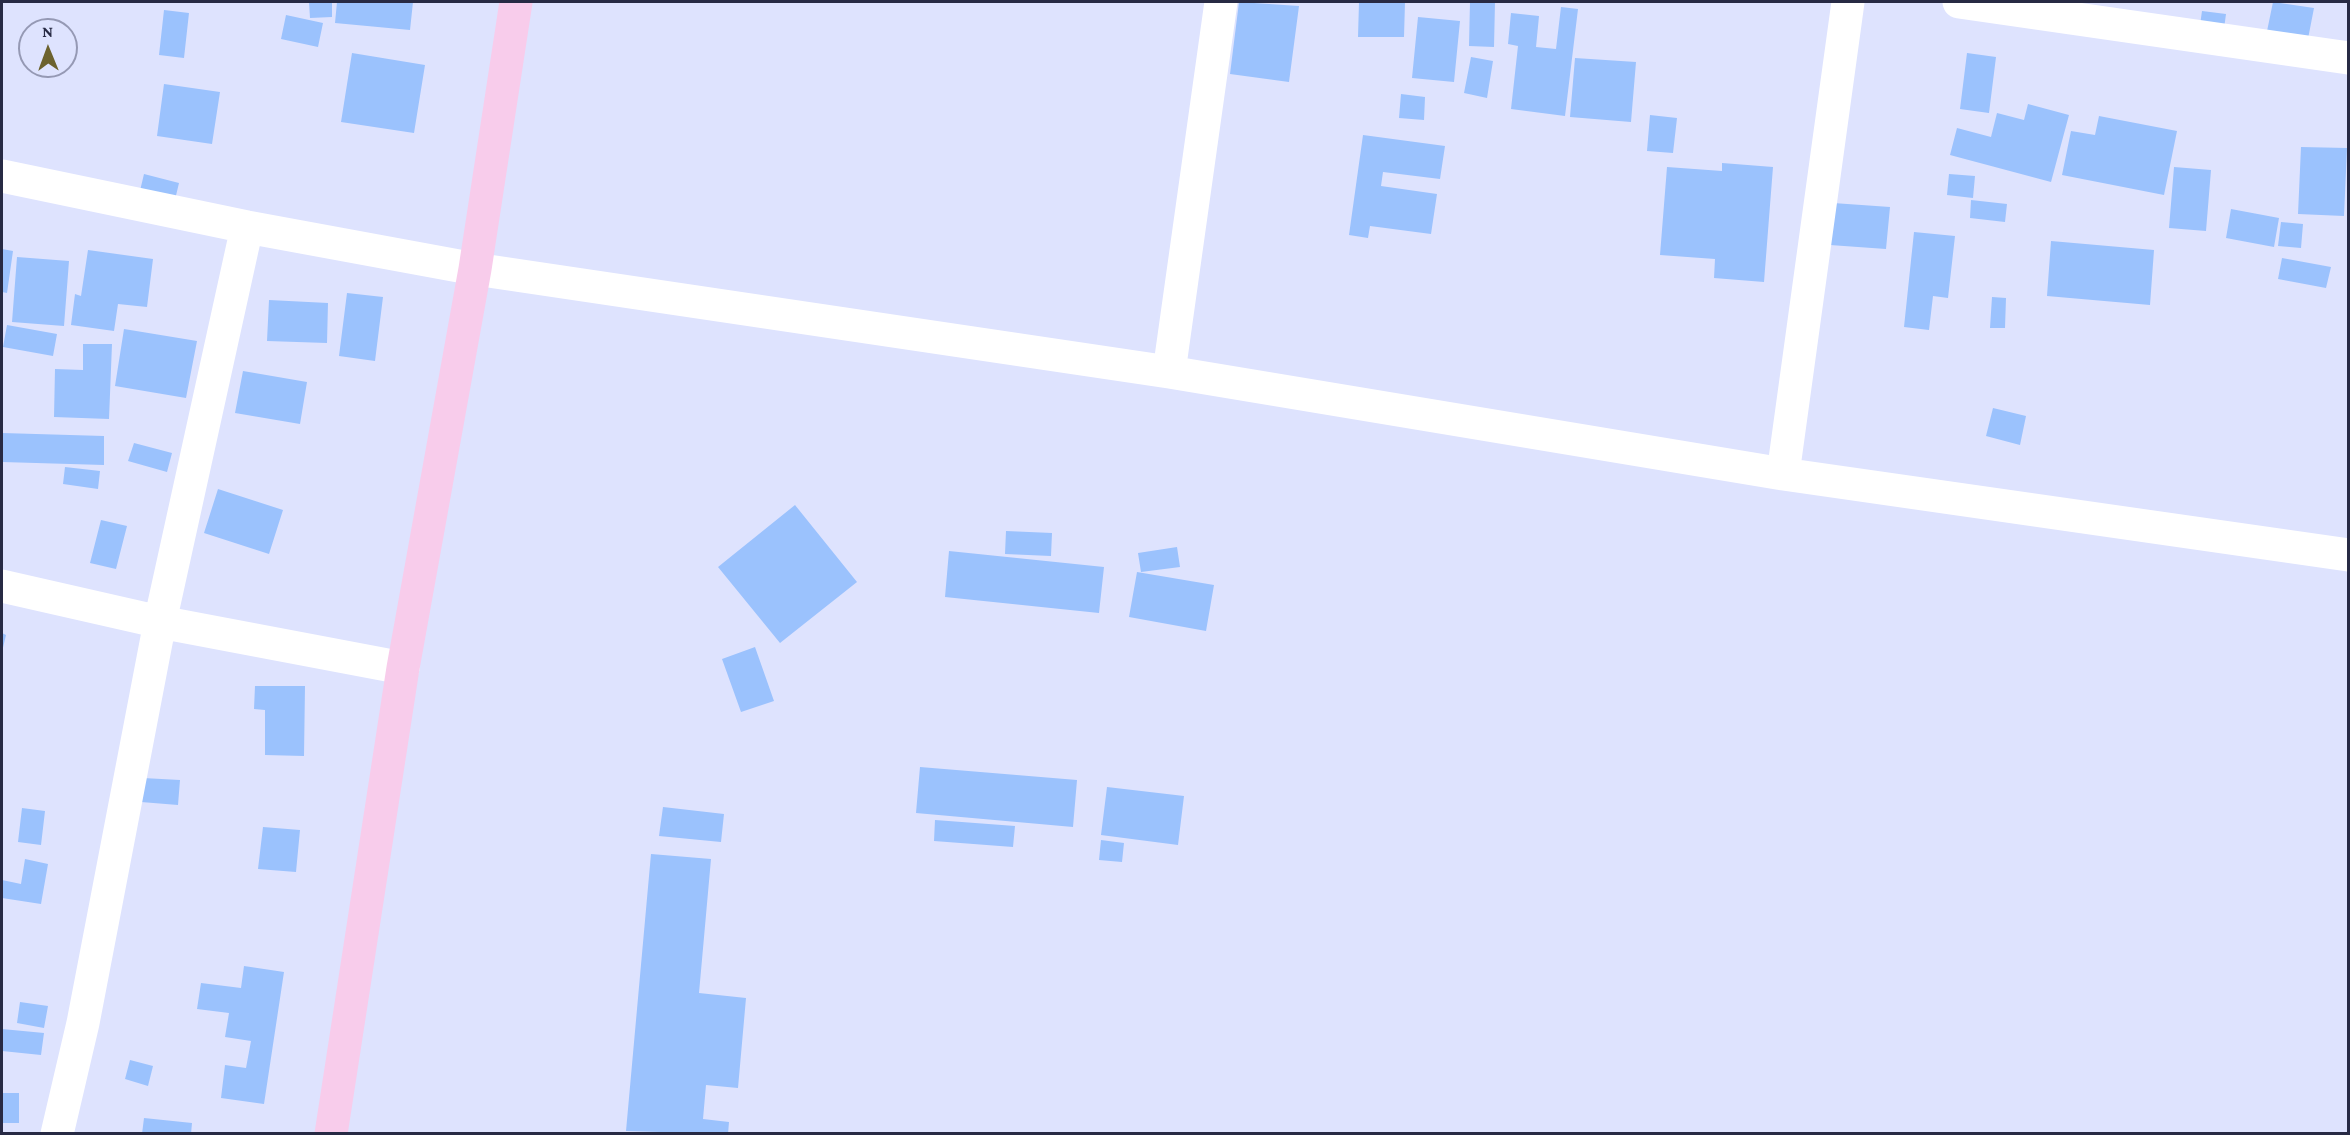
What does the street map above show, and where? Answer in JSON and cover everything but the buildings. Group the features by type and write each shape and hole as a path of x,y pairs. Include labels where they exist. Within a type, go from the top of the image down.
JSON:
{"main road":[{"path":"331,1134 403,668 475,269 516,2"}],"street":[{"path":"1169,372 1221,2"},
{"path":"1783,474 1848,2"},
{"path":"1959,2 2349,58"},
{"path":"2,176 247,227 475,269 1169,372 1783,474 2349,555"},
{"path":"57,1134 83,1023 160,622 247,227"},
{"path":"2,586 160,622 403,668"}]}
